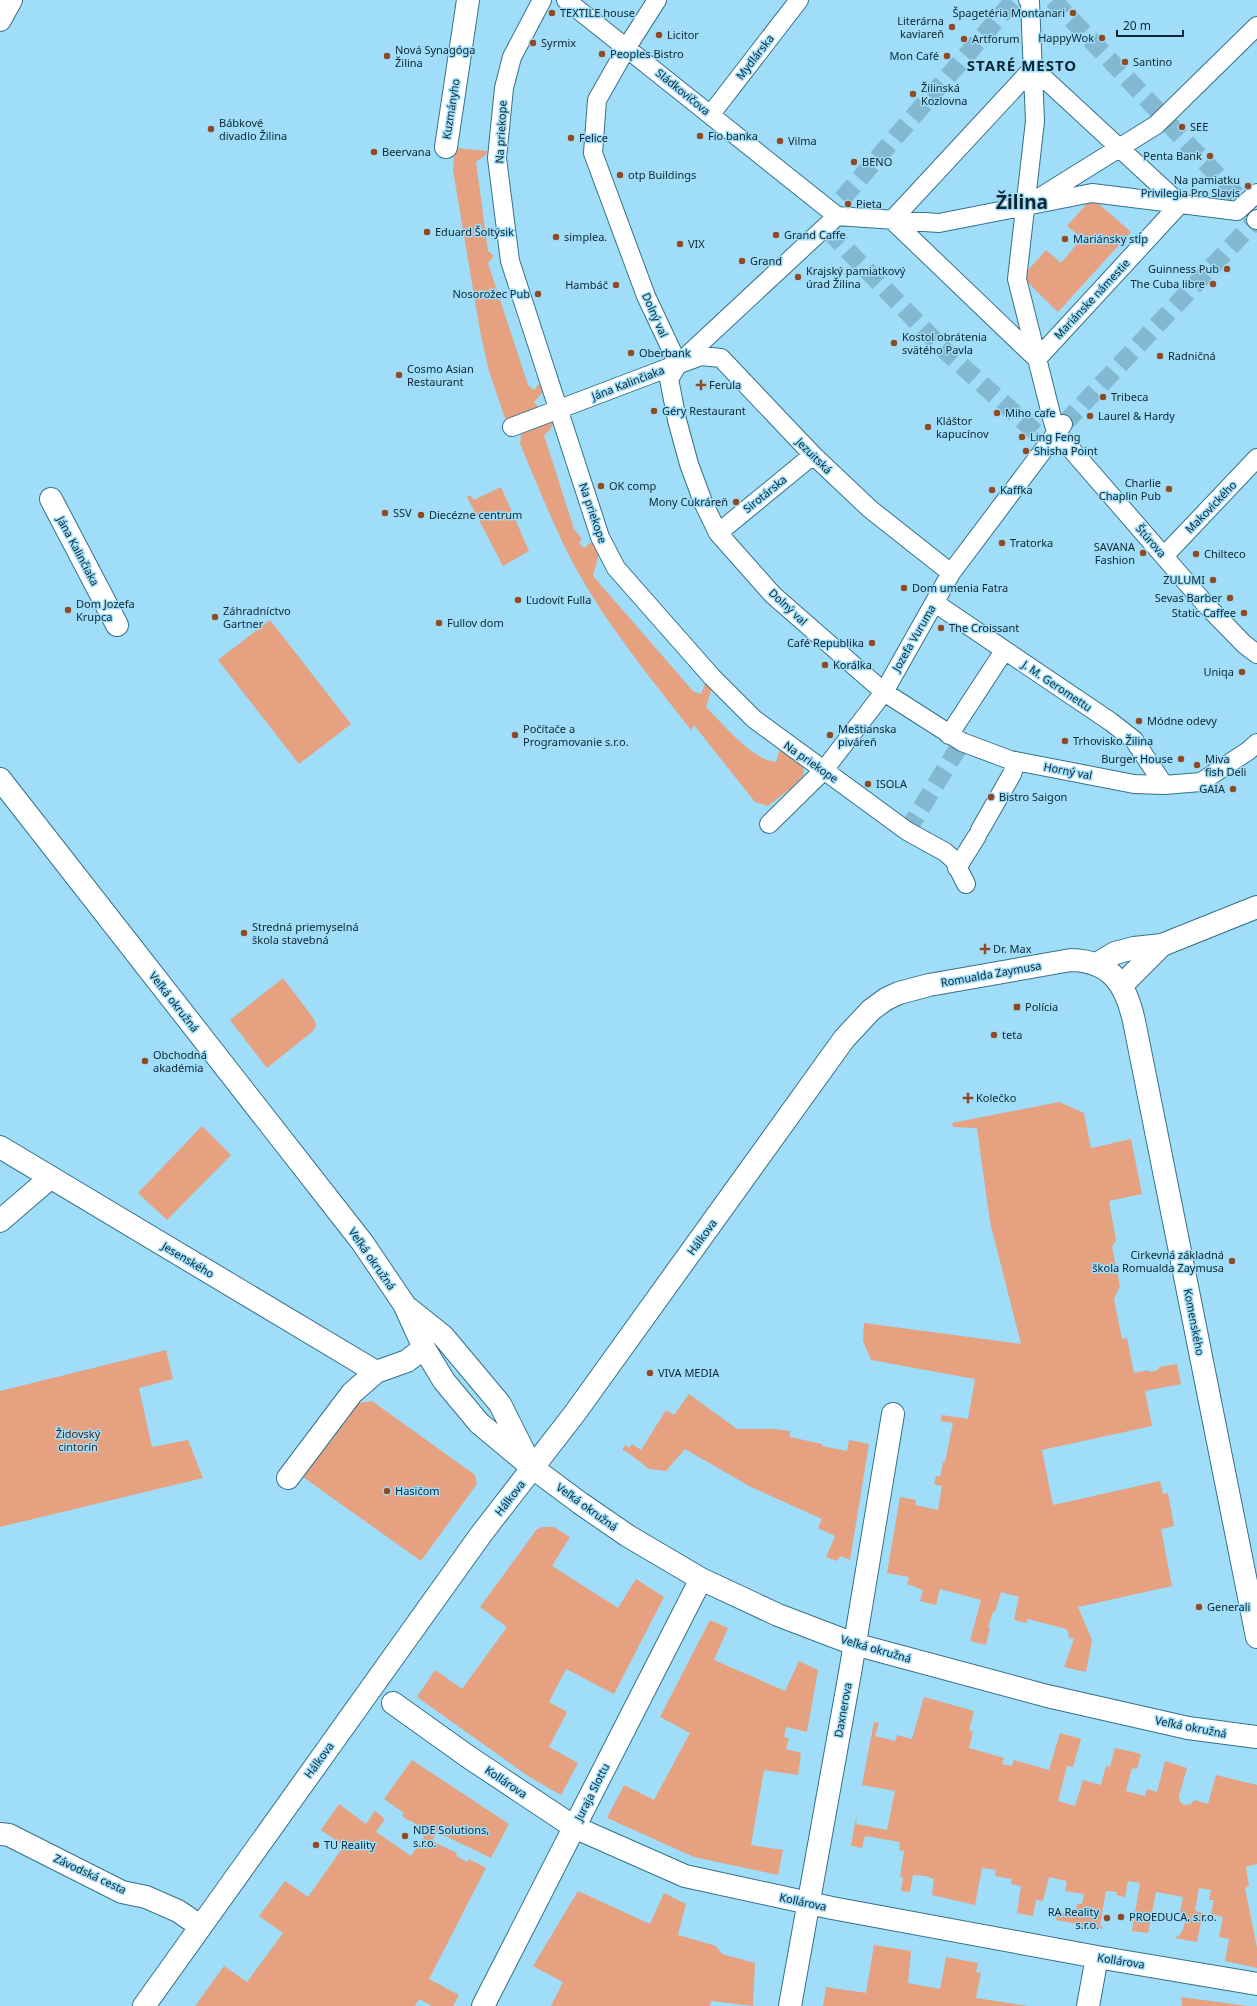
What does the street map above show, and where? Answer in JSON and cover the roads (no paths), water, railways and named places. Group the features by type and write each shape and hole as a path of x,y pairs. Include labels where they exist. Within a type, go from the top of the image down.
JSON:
{"street":[{"path":"0,20 11,0"},
{"name":"Kuzmányho","path":"446,147 468,0"},
{"name":"Na priekope","path":"542,0 516,59 507,95 497,158 510,260 600,537 616,568 712,676 754,719 907,831 945,852 954,860 966,884"},
{"name":"Sládkovičova","path":"566,0 711,114 833,217"},
{"name":"Dolný val","path":"657,0 627,47 597,100 593,153 646,296 678,364 670,379 677,420 688,464 703,502 718,533 773,595 884,692"},
{"name":"Mydlárska","path":"711,114 799,0"},
{"path":"1022,1 1033,68 1035,121 1024,206 1017,279 1053,432"},
{"path":"1024,206 1119,148 1162,119 1257,26"},
{"path":"1033,68 1180,204"},
{"path":"892,220 1033,68"},
{"path":"833,217 939,223 1092,193 1180,204 1250,207"},
{"name":"Mariánske námestie","path":"1037,359 1180,204"},
{"name":"Jána Kalinčiaka","path":"512,427 678,364 761,280 833,217"},
{"path":"892,220 1037,359"},
{"name":"Jezuitská","path":"678,364 701,356 721,358 812,456 870,509 951,573"},
{"name":"Štúrova","path":"1053,432 1207,606 1244,644 1257,654"},
{"name":"Jozefa Vuruma","path":"769,824 824,770 884,692 951,573 1053,432"},
{"name":"Sirotárska","path":"718,533 812,456"},
{"name":"Makovického","path":"1164,556 1257,458"},
{"name":"Jána Kalinčiaka","path":"51,499 116,625"},
{"name":"J. M. Geromettu","path":"935,602 1004,651 1111,722 1134,740 1164,785"},
{"path":"949,735 1004,651"},
{"name":"Horný val","path":"884,692 962,742 1016,761 1134,784 1164,785 1201,782 1248,751 1257,743"},
{"path":"957,868 1012,774 1016,761"},
{"name":"Veľká okružná","path":"0,779 362,1242 404,1304 424,1348 444,1381 479,1423 533,1468 628,1536 701,1579 778,1615 854,1644 1047,1696 1188,1728 1257,1737"},
{"path":"1097,964 1115,953 1134,948 1162,945 1257,907"},
{"path":"1122,984 1162,945"},
{"name":"Romualda Zaymusa","path":"886,999 910,989 1071,960 1085,960 1097,964 1113,975 1122,984"},
{"name":"Komenského","path":"1122,984 1128,1000 1135,1029 1257,1637"},
{"name":"Hálkova","path":"144,2006 482,1533 582,1404 844,1039 871,1010 886,999"},
{"name":"Jesenského","path":"0,1147 376,1372"},
{"path":"0,1221 50,1178"},
{"name":"Veľká okružná","path":"404,1304 443,1336 500,1404 533,1468"},
{"path":"288,1478 352,1393 376,1372 406,1361 424,1348"},
{"name":"Daxnerova","path":"790,2006 809,1904 893,1414"},
{"name":"Juraja Slottu","path":"483,2006 701,1579"},
{"name":"Kollárova","path":"393,1703 470,1758 574,1827 685,1876 809,1904 1097,1957 1257,1984"},
{"name":"Závodská cesta","path":"0,1834 9,1835 122,1892 146,1897 178,1911 200,1926"},
{"path":"1088,2006 1097,1957"}],"tunnel":[{"path":"842,199 1014,0"},
{"path":"1053,0 1158,111"},
{"path":"1168,123 1237,196"},
{"path":"1064,424 1256,220"},
{"path":"829,231 941,347 1042,438"},
{"path":"907,831 962,742"}],"place":[{"name":"TEXTILE house","path":"552,13"},
{"name":"Špagetéria Montanari","path":"1073,13"},
{"name":"Literárna kaviareň","path":"952,27"},
{"name":"Licitor","path":"659,35"},
{"name":"HappyWok","path":"1102,38"},
{"name":"Artforum","path":"964,39"},
{"name":"Syrmix","path":"533,43"},
{"name":"Peoples Bistro","path":"602,54"},
{"name":"Nová Synagóga Žilina","path":"387,56"},
{"name":"Mon Café","path":"947,56"},
{"name":"Santino","path":"1125,62"},
{"name":"Žilinská Kozlovna","path":"913,94"},
{"name":"SEE","path":"1182,127"},
{"name":"Bábkové divadlo Žilina","path":"211,129"},
{"name":"Fio banka","path":"700,136"},
{"name":"Felice","path":"571,138"},
{"name":"Vilma","path":"780,141"},
{"name":"Beervana","path":"374,152"},
{"name":"Penta Bank","path":"1210,156"},
{"name":"BENO","path":"854,162"},
{"name":"otp Buildings","path":"620,175"},
{"name":"Na pamiatku Privilegia Pro Slavis","path":"1248,186"},
{"name":"Pieta","path":"848,204"},
{"name":"Eduard Šoltýsik","path":"427,232"},
{"name":"Grand Caffe","path":"776,235"},
{"name":"simplea.","path":"556,237"},
{"name":"Mariánsky stĺp","path":"1065,239"},
{"name":"VIX","path":"680,244"},
{"name":"Grand","path":"742,261"},
{"name":"Guinness Pub","path":"1227,269"},
{"name":"Krajský pamiatkový úrad Žilina","path":"798,277"},
{"name":"The Cuba libre","path":"1213,284"},
{"name":"Hambáč","path":"616,285"},
{"name":"Nosorožec Pub","path":"538,294"},
{"name":"Kostol obrátenia svätého Pavla","path":"894,343"},
{"name":"Oberbank","path":"631,353"},
{"name":"Radničná","path":"1160,356"},
{"name":"Cosmo Asian Restaurant","path":"399,375"},
{"name":"Ferula","path":"701,385"},
{"name":"Tribeca","path":"1103,397"},
{"name":"Géry Restaurant","path":"654,411"},
{"name":"Miho cafe","path":"997,413"},
{"name":"Laurel & Hardy","path":"1090,416"},
{"name":"Kláštor kapucínov","path":"928,427"},
{"name":"Ling Feng","path":"1022,437"},
{"name":"Shisha Point","path":"1026,451"},
{"name":"OK comp","path":"601,486"},
{"name":"Charlie Chaplin Pub","path":"1169,489"},
{"name":"Kaffka","path":"992,490"},
{"name":"Mony Cukráreň","path":"736,502"},
{"name":"SSV","path":"385,513"},
{"name":"Diecézne centrum","path":"421,515"},
{"name":"Tratorka","path":"1002,543"},
{"name":"SAVANA Fashion","path":"1143,553"},
{"name":"Chilteco","path":"1196,554"},
{"name":"ZULUMI","path":"1213,580"},
{"name":"Dom umenia Fatra","path":"904,588"},
{"name":"Sevas Barber","path":"1230,598"},
{"name":"Ľudovít Fulla","path":"518,600"},
{"name":"Dom Jozefa Krupca","path":"68,610"},
{"name":"Static Caffee","path":"1244,613"},
{"name":"Záhradníctvo Gartner","path":"215,617"},
{"name":"Fullov dom","path":"439,623"},
{"name":"The Croissant","path":"941,628"},
{"name":"Café Republika","path":"872,643"},
{"name":"Korálka","path":"825,665"},
{"name":"Uniqa","path":"1242,672"},
{"name":"Módne odevy","path":"1139,721"},
{"name":"Počítače a Programovanie s.r.o.","path":"515,735"},
{"name":"Meštianska piváreň","path":"830,735"},
{"name":"Trhovisko Žilina","path":"1065,741"},
{"name":"Burger House","path":"1181,759"},
{"name":"Miva fish Deli","path":"1197,765"},
{"name":"ISOLA","path":"868,784"},
{"name":"GAIA","path":"1233,789"},
{"name":"Bistro Saigon","path":"991,797"},
{"name":"Stredná priemyselná škola stavebná","path":"244,933"},
{"name":"Dr. Max","path":"985,949"},
{"name":"Polícia","path":"1017,1007"},
{"name":"teta","path":"994,1035"},
{"name":"Obchodná akadémia","path":"145,1061"},
{"name":"Kolečko","path":"968,1098"},
{"name":"Cirkevná základná škola Romualda Zaymusa","path":"1232,1261"},
{"name":"VIVA MEDIA","path":"650,1373"},
{"name":"Hasičom","path":"387,1491"},
{"name":"Generali","path":"1199,1607"},
{"name":"NDE Solutions, s.r.o.","path":"405,1836"},
{"name":"TU Reality","path":"316,1845"},
{"name":"PROEDUCA, s.r.o.","path":"1121,1917"},
{"name":"RA Reality s.r.o.","path":"1107,1918"}],"district":[{"name":"STARÉ MESTO","path":"1022,66"},
{"name":"Žilina","path":"1022,202"}],"park label":[{"name":"Židovský cintorín","path":"78,1440"}]}
